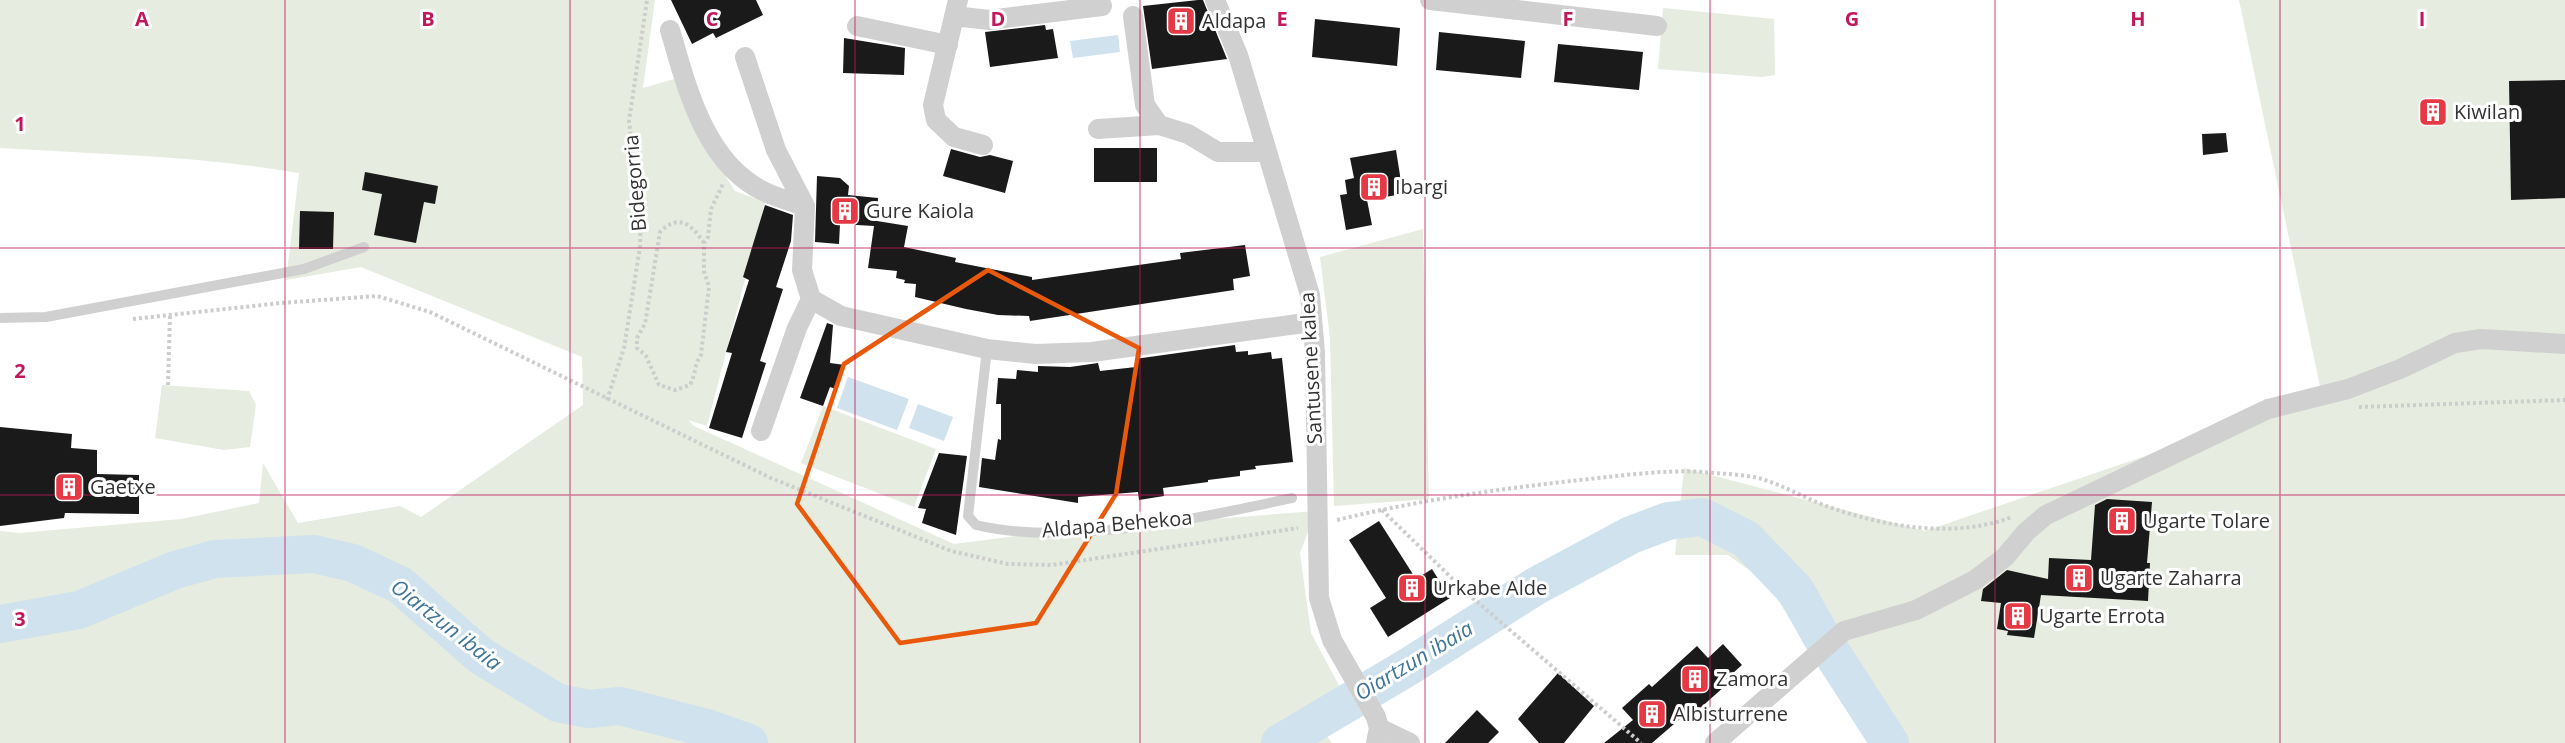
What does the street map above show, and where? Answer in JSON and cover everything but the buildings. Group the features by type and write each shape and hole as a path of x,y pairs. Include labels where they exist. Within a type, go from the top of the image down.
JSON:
{"street":[{"name":"Santusene kalea","path":"1215,0 1238,55 1310,295 1315,353 1319,598 1332,640 1376,717 1378,736"},
{"path":"1430,0 1554,7 1657,26"},
{"path":"983,145 954,137 936,120 933,105 956,8 989,20 1102,6"},
{"path":"1133,16 1145,105 1159,124"},
{"path":"857,26 948,45"},
{"path":"670,30 685,82 700,120 718,152 738,173 764,192 805,206"},
{"path":"745,57 776,150 805,206 802,270 811,299 797,328 761,431"},
{"path":"1098,129 1159,124 1188,134 1218,152 1267,152"},
{"path":"811,299 841,316 987,349 1035,354 1092,352 1312,322"},
{"path":"1715,743 1844,631 1906,614 1944,597 1975,580 2005,557 2026,532 2046,515 2268,409 2348,388 2400,369 2455,343 2481,339 2528,344 2565,344"},
{"path":"1378,736 1410,743"}],"lane":[{"path":"0,318 46,317 304,269 364,247"},
{"name":"Aldapa Behekoa","path":"987,349 968,516 975,525 1040,533 1110,529 1210,516 1292,498"}],"path":[{"name":"Bidegorria","path":"607,400 624,348 640,247 641,215 629,121 647,0"},
{"path":"704,243 694,228 682,222 667,225 660,232 645,324 637,338 637,348 646,356 659,385 675,390 690,385 695,376 695,365 701,355 709,287 704,271 704,243 708,237 711,209 717,192 727,178 738,173"},
{"path":"128,319 280,303 377,296 430,312 507,347 607,400 771,478 951,550 1008,564 1052,565 1317,525 1382,509 1525,487 1619,476 1700,472 1761,479 1830,508 1886,522 1947,530 1989,526 2019,514"},
{"path":"168,385 170,315"},
{"path":"2351,408 2565,399"},
{"path":"1382,509 1467,593 1641,743"}],"highlighted area":[{"path":"988,270 1139,348 1116,494 1036,623 900,643 797,504 844,364"}],"shaded area":[{"path":"0,0 655,0 643,88 674,79 705,144 735,191 765,202 707,426 688,420 694,426 954,544 1046,532 1316,511 1300,553 1311,633 1342,691 1308,711 1332,743 0,743 0,531 19,533 181,519 259,503 263,463 298,523 400,506 421,517 583,405 582,357 361,267 286,280 299,173 187,159 0,148"},
{"path":"2239,0 2565,0 2565,743 1871,743 1766,582 1728,555 1675,555 1684,468 1925,531 2322,396"},
{"path":"1663,8 1774,19 1775,75 1762,77 1658,69"},
{"path":"1423,229 1429,499 1334,506 1330,338 1320,257"},
{"path":"162,385 249,391 256,405 250,447 224,450 155,438"},
{"path":"823,406 936,449 914,507 801,463"}],"water":[{"path":"1118,35 1120,52 1073,58 1070,41"},
{"path":"848,377 909,399 897,430 837,408"},
{"path":"918,404 953,417 944,441 909,428"}],"waterway":[{"name":"Oiartzun ibaia","path":"1280,743 1408,667 1536,586 1631,535 1668,521 1702,517 1746,539 1796,591 1821,636 1890,743"},
{"name":"Oiartzun ibaia","path":"0,624 79,610 175,570 215,559 314,554 353,563 400,585 481,656 558,703 589,709 620,706 707,728 749,743"}],"place":[{"name":"Aldapa","path":"1181,21"},
{"name":"Kiwilan","path":"2433,112"},
{"name":"Ibargi","path":"1374,187"},
{"name":"Gure Kaiola","path":"845,211"},
{"name":"Gaetxe","path":"69,487"},
{"name":"Ugarte Tolare","path":"2122,521"},
{"name":"Ugarte Zaharra","path":"2079,578"},
{"name":"Urkabe Alde","path":"1412,588"},
{"name":"Ugarte Errota","path":"2018,616"},
{"name":"Zamora","path":"1695,679"},
{"name":"Albisturrene","path":"1652,714"}]}
